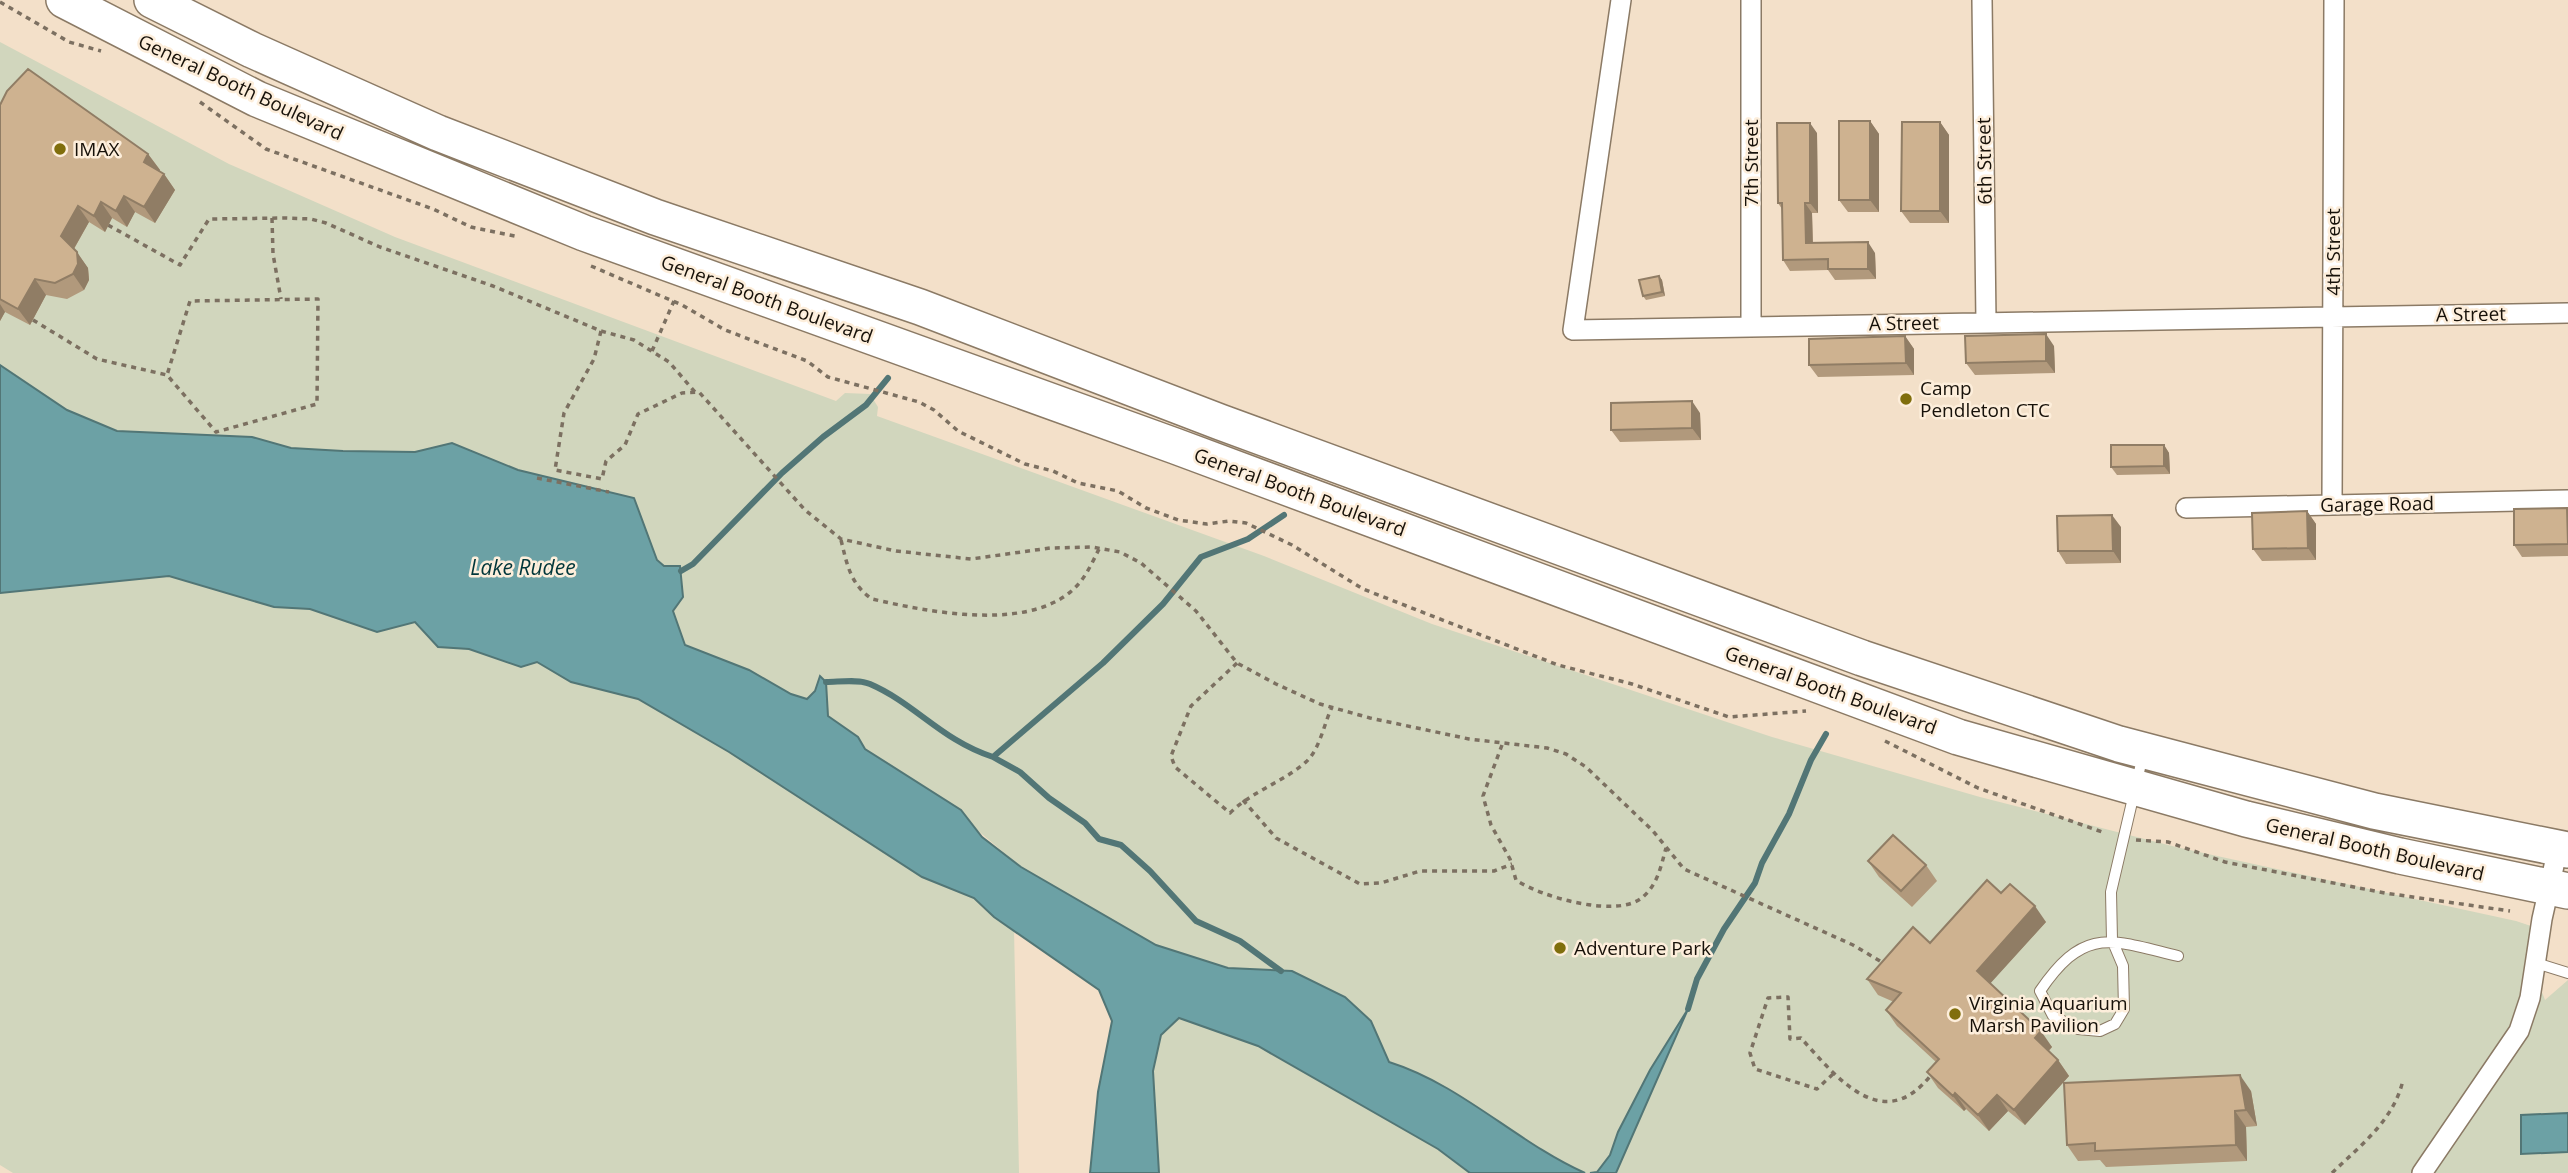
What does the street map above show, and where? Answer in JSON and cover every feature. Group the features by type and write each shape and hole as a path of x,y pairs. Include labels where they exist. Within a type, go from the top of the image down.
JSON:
{"highway":[{"name":"General Booth Boulevard","path":"64,0 257,99 456,183 686,249 920,307 1220,422 1862,658 2143,751 2374,811 2563,849"},
{"name":"General Booth Boulevard","path":"152,0 252,50 686,249 1162,441 1945,733 2137,790 2399,856 2560,889"}],"street":[{"name":"A Street","path":"1621,0 1573,330 2568,313"},
{"name":"7th Street","path":"1751,0 1751,326"},
{"name":"6th Street","path":"1982,0 1986,321"},
{"name":"4th Street","path":"2332,504 2334,0"},
{"name":"Garage Road","path":"2186,508 2568,500"},
{"path":"2422,1173 2515,1038 2530,998 2536,963 2560,889 2563,849"}],"lane":[{"path":"2143,751 2137,790 2112,892 2112,940 2123,966 2124,1009 2115,1024 2100,1031 2067,1025 2053,1016 2040,991 2049,978 2086,944 2112,940 2178,956"},
{"path":"2536,963 2568,973"}],"path":[{"path":"0,2 69,42 105,51"},
{"path":"193,98 266,149 433,209 471,227 529,240"},
{"path":"272,218 273,254 281,299"},
{"path":"108,225 180,265 209,219 311,219 380,247 493,286 601,331 634,341 670,362 805,509 841,539 895,551 971,559 1050,548 1119,552 1141,562 1196,611 1237,663 1276,684 1332,707 1502,745 1547,748 1566,754 1586,767 1653,831 1684,869 1853,945 1888,966"},
{"path":"582,262 674,301 711,323 807,361 836,379 889,391 934,410 958,431 1025,464 1053,471 1078,483 1118,491 1146,508 1178,520 1207,524 1229,521 1246,523 1281,540 1363,589 1558,665 1632,684 1729,717 1789,710 1810,712"},
{"path":"33,320 97,359 167,375 216,432 317,404 318,299 190,301 167,375"},
{"path":"652,351 674,301"},
{"path":"601,331 594,359 564,413 555,470 602,479 606,461 625,445 638,414 682,393 697,392"},
{"path":"537,478 609,492"},
{"path":"841,539 849,574 861,592 872,599 967,614 1007,616 1037,610 1061,598 1080,583 1100,549"},
{"path":"1237,663 1191,706 1171,757 1175,767 1230,813 1243,800 1306,761 1316,748 1332,707"},
{"path":"1881,738 1978,788 2105,833"},
{"path":"1502,745 1483,796 1491,825 1501,839 1516,880 1533,891 1614,909 1642,899 1656,883 1665,848"},
{"path":"1243,800 1276,838 1360,884 1420,871 1494,871 1512,864"},
{"path":"2134,840 2179,844 2225,862 2385,893 2510,911"},
{"path":"1833,1074 1817,1089 1755,1069 1750,1053 1768,998 1788,997 1790,1039 1801,1038 1833,1074 1878,1103 1899,1101 1919,1090 1935,1070"},
{"path":"2332,1173 2380,1126 2393,1107 2403,1080"}],"green space":[{"path":"0,42 229,164 395,237 836,401 845,393 870,394 878,407 877,416 1264,556 1432,624 1772,737 1980,797 2176,847 2516,921 2540,929 2535,974 2545,1000 2568,980 2568,1173 1562,1173 1246,969 1228,968 1156,945 1021,867 976,829 635,667 0,513"},
{"path":"169,576 274,607 310,609 377,632 415,622 438,647 469,649 521,667 537,662 571,682 637,699 729,752 922,877 974,898 1014,930 1019,1173 13,1173 0,1165 0,593"},
{"path":"1179,1018 1258,1046 1438,1149 1470,1173 1159,1173 1153,1071 1161,1035"}],"water":[{"name":"Lake Rudee","path":"0,365 67,410 117,431 252,437 291,448 343,451 415,452 452,443 518,470 634,498 657,560 664,566 680,566 683,597 673,611 685,645 749,670 791,694 807,699 815,691 820,676 826,682 828,716 858,737 865,749 961,810 982,837 1021,867 1156,945 1228,968 1292,971 1345,997 1371,1021 1389,1062 1441,1085 1536,1146 1585,1173 1470,1173 1438,1149 1258,1046 1179,1018 1161,1035 1153,1071 1159,1173 1090,1173 1098,1092 1112,1021 1099,990 994,917 974,898 922,877 729,752 638,699 571,682 537,662 521,667 469,649 438,647 415,622 377,632 310,609 274,607 169,576 0,593"},
{"path":"1688,1009 1616,1173 1590,1173 1597,1172 1610,1155 1618,1132 1650,1070"},
{"path":"2568,1113 2568,1152 2521,1154 2521,1115"}],"building":[{"path":"28,69 148,154 144,162 164,174 144,207 124,196 116,211 101,202 94,216 78,206 61,236 77,252 78,264 73,274 55,283 35,279 18,309 0,299 0,105 7,91"},
{"path":"1839,121 1870,121 1870,200 1839,200"},
{"path":"1902,122 1940,122 1940,211 1901,211"},
{"path":"1777,123 1810,123 1810,203 1805,203 1806,243 1868,242 1868,269 1828,269 1828,259 1783,260 1782,203 1778,203"},
{"path":"1659,276 1662,292 1643,296 1639,280"},
{"path":"2046,334 2046,361 1966,363 1965,336"},
{"path":"1905,336 1906,363 1809,365 1809,339"},
{"path":"1692,401 1692,428 1611,430 1611,403"},
{"path":"2111,445 2164,445 2164,466 2111,467"},
{"path":"2567,508 2568,544 2514,545 2514,509"},
{"path":"2307,511 2308,548 2253,549 2252,513"},
{"path":"2112,515 2113,551 2058,551 2057,516"},
{"path":"1893,835 1926,865 1901,891 1868,861"},
{"name":"Virginia Aquarium Marsh Pavilion","path":"1987,880 2001,893 2010,884 2035,906 1977,971 2041,1031 2035,1038 2058,1060 2014,1110 1997,1095 1978,1115 1927,1072 1939,1059 1886,1010 1901,993 1867,979 1913,927 1930,943"},
{"path":"2240,1075 2246,1110 2235,1111 2236,1145 2095,1151 2095,1143 2067,1145 2064,1083"}],"waterway":[{"path":"681,571 693,564 782,473 823,437 866,405 888,378"},
{"path":"826,682 855,681 870,684 901,701 958,741 993,757 1103,663 1163,604 1201,557 1248,539 1284,515"},
{"path":"1688,1009 1697,979 1724,929 1755,883 1762,863 1789,814 1811,760 1826,734"},
{"path":"993,757 1020,772 1049,798 1085,823 1099,839 1121,845 1150,871 1196,921 1240,941 1281,971"}],"place":[{"name":"IMAX","path":"60,149"},
{"name":"Camp Pendleton CTC","path":"1906,399"},
{"name":"Adventure Park","path":"1560,948"},
{"name":"Virginia Aquarium Marsh Pavilion","path":"1955,1014"}]}
